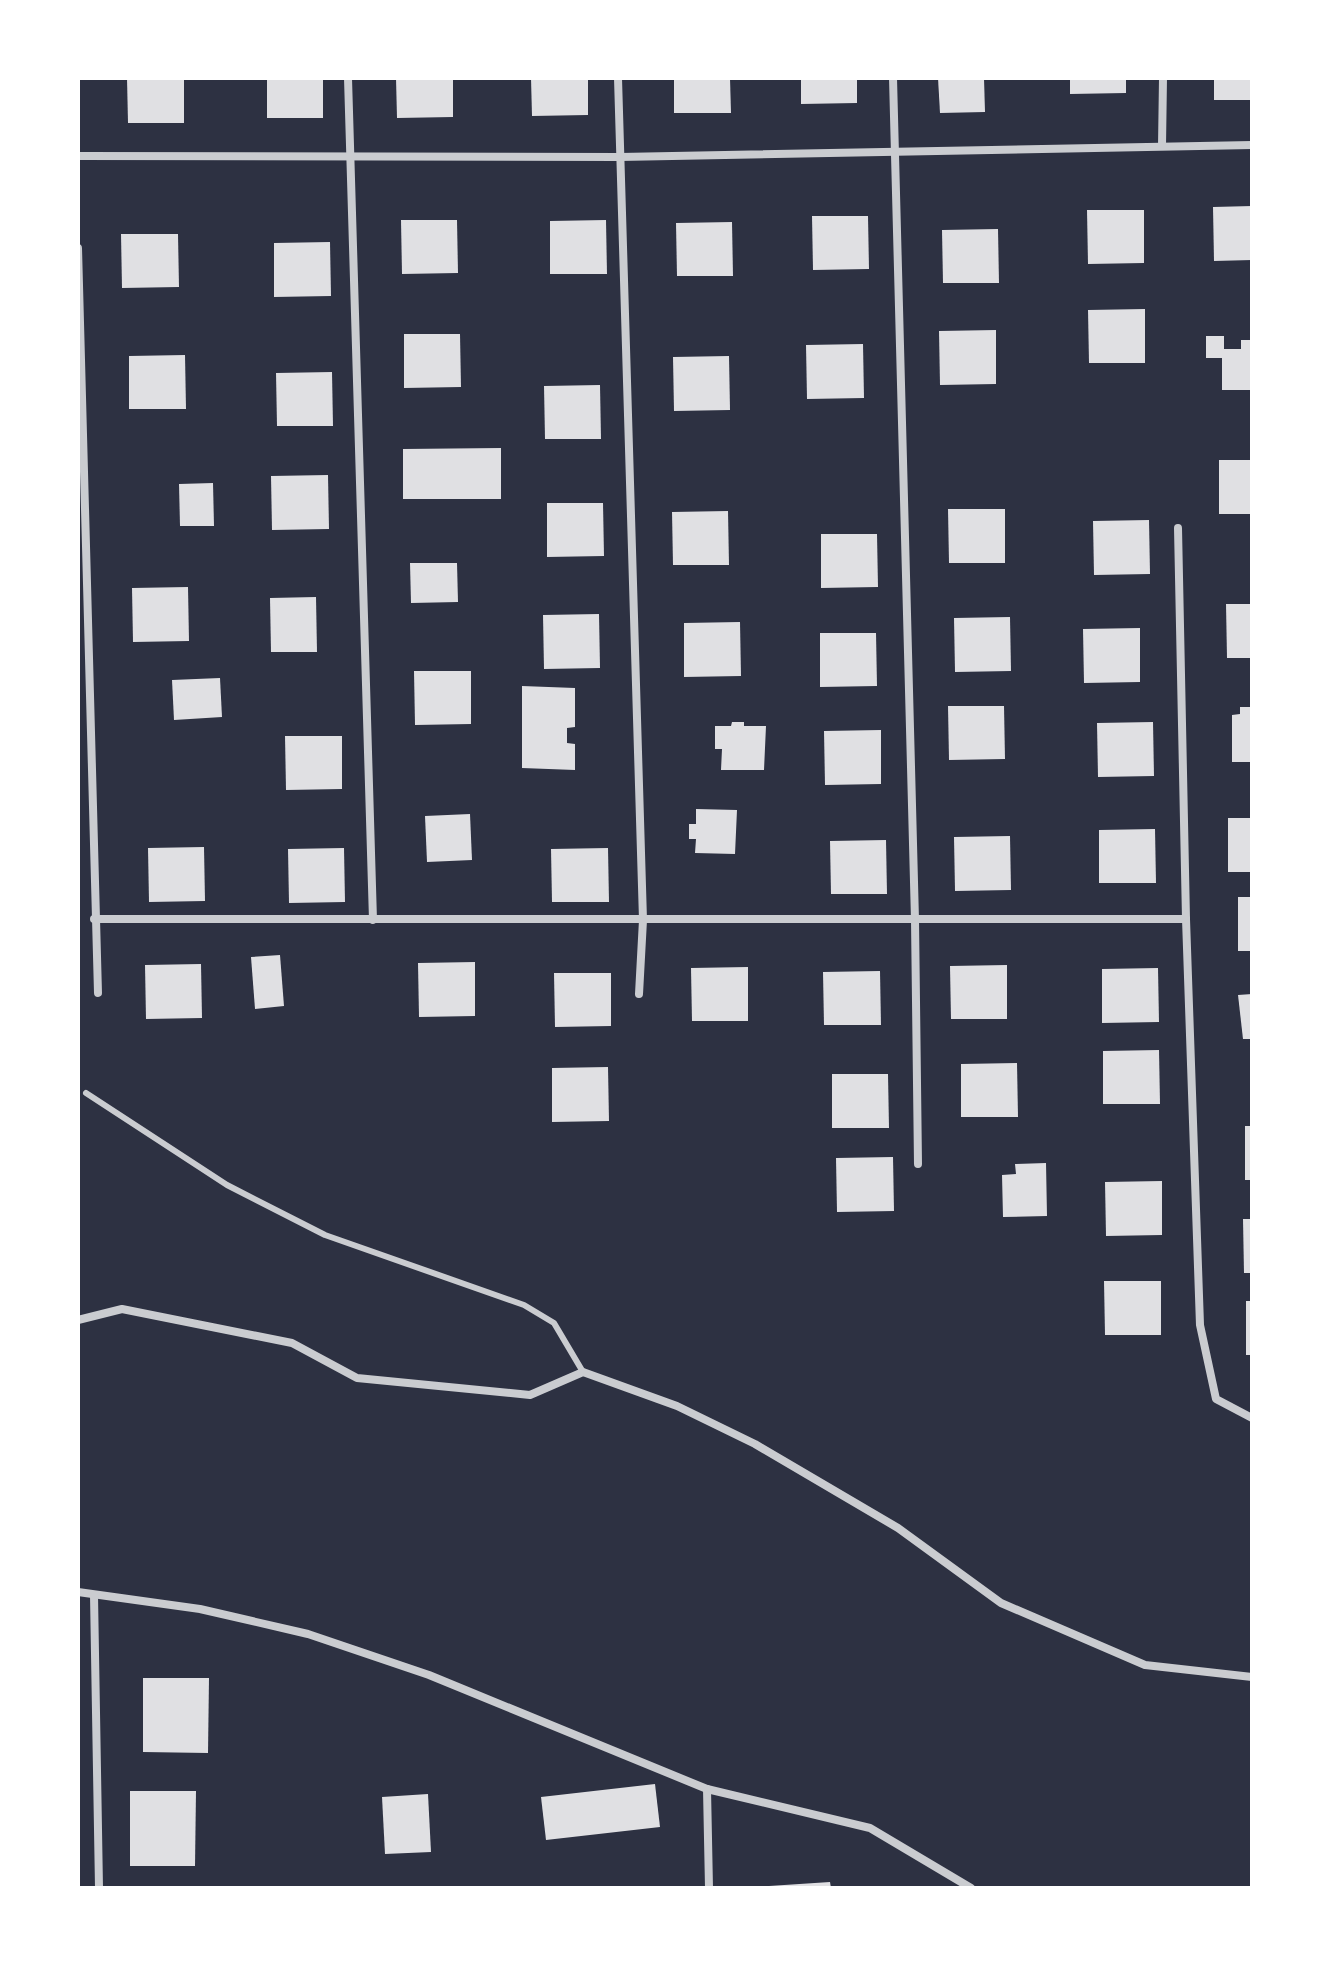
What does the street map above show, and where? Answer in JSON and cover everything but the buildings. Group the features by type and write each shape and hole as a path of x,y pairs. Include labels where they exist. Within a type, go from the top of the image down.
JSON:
{"street":[{"path":"348,78 373,920"},
{"path":"618,78 643,920 639,994"},
{"path":"893,78 915,920 918,1164"},
{"path":"1162,146 1163,78"},
{"path":"78,156 620,157 1252,145"},
{"path":"78,248 98,993"},
{"path":"1178,528 1186,919 1200,1325 1216,1399 1252,1418"},
{"path":"94,919 1186,919"},
{"path":"78,1320 122,1309 292,1343 357,1378 530,1395 583,1372 677,1406 755,1444 898,1528 1001,1603 1145,1665 1252,1677"},
{"path":"78,1592 200,1609 308,1634 429,1675 707,1789 870,1828 971,1888"},
{"path":"94,1595 99,1888"},
{"path":"707,1789 709,1888"}],"lane":[{"path":"86,1093 227,1185 325,1235 524,1305 554,1323 583,1372"}]}
